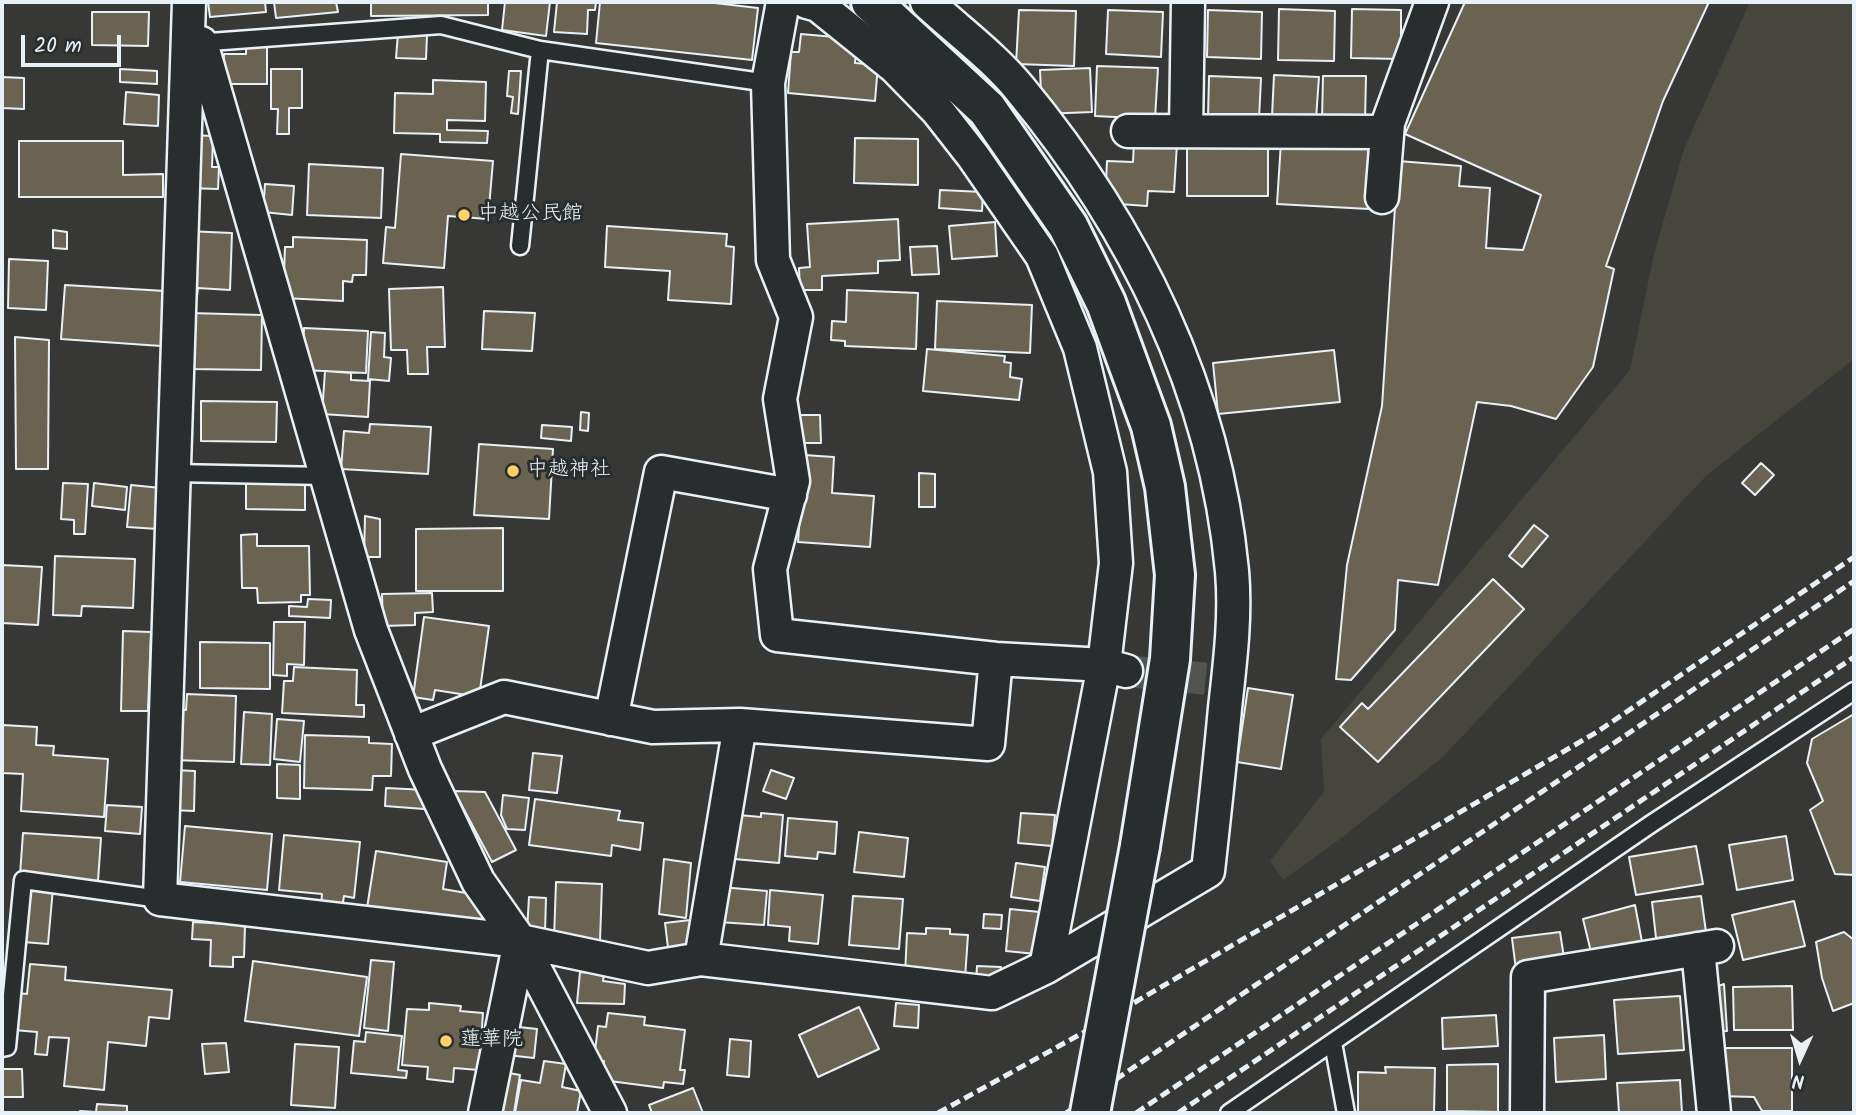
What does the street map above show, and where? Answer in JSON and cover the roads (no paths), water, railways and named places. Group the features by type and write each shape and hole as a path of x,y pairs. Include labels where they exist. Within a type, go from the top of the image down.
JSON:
{"street":[{"path":"189,2 194,43 174,473 160,899 520,940 649,968 701,959 992,993 1046,967 1209,872 1218,681 1232,571 1216,478 1170,326 1133,252 1093,187 1018,87 927,2"},
{"path":"783,2 768,83 773,260 796,317 780,399 793,481 770,569 777,635 996,659 1115,668"},
{"path":"807,2 818,5 895,67 937,110 973,156 1042,256 1080,348 1111,472 1116,563 1115,668 1046,967"},
{"path":"871,2 987,109 1068,226 1106,303 1152,426 1165,486 1175,575 1170,659 1140,846 1090,1113"},
{"path":"1186,131 1188,2"},
{"path":"1382,197 1387,132 1432,2"},
{"path":"194,43 371,630 411,734 478,881 520,940 610,1113"},
{"path":"1128,131 1387,132"},
{"path":"611,719 661,472 789,495"},
{"path":"411,734 504,697 653,727 740,725 988,744 996,659"},
{"path":"701,959 740,725"},
{"path":"485,1113 520,940"},
{"path":"1527,1113 1528,978 1708,948 1714,1113"}],"lane":[{"path":"194,43 442,24 540,50 768,83"},
{"path":"520,246 540,50"},
{"path":"174,473 325,476"},
{"path":"1229,1113 1651,824 1854,691"},
{"path":"2,1048 8,1047 23,880 160,899"},
{"path":"1333,1043 1346,1113"}],"tunnel":[{"path":"1126,671 1208,679"}],"railway":[{"path":"938,1113 1079,1035 1597,732 1854,557"},
{"path":"1066,1113 1854,581"},
{"path":"1136,1113 1854,629"},
{"path":"1178,1113 1854,657"}],"place":[{"name":"中越公民館","path":"464,215"},
{"name":"中越神社","path":"513,471"},
{"name":"蓮華院","path":"446,1041"}]}
